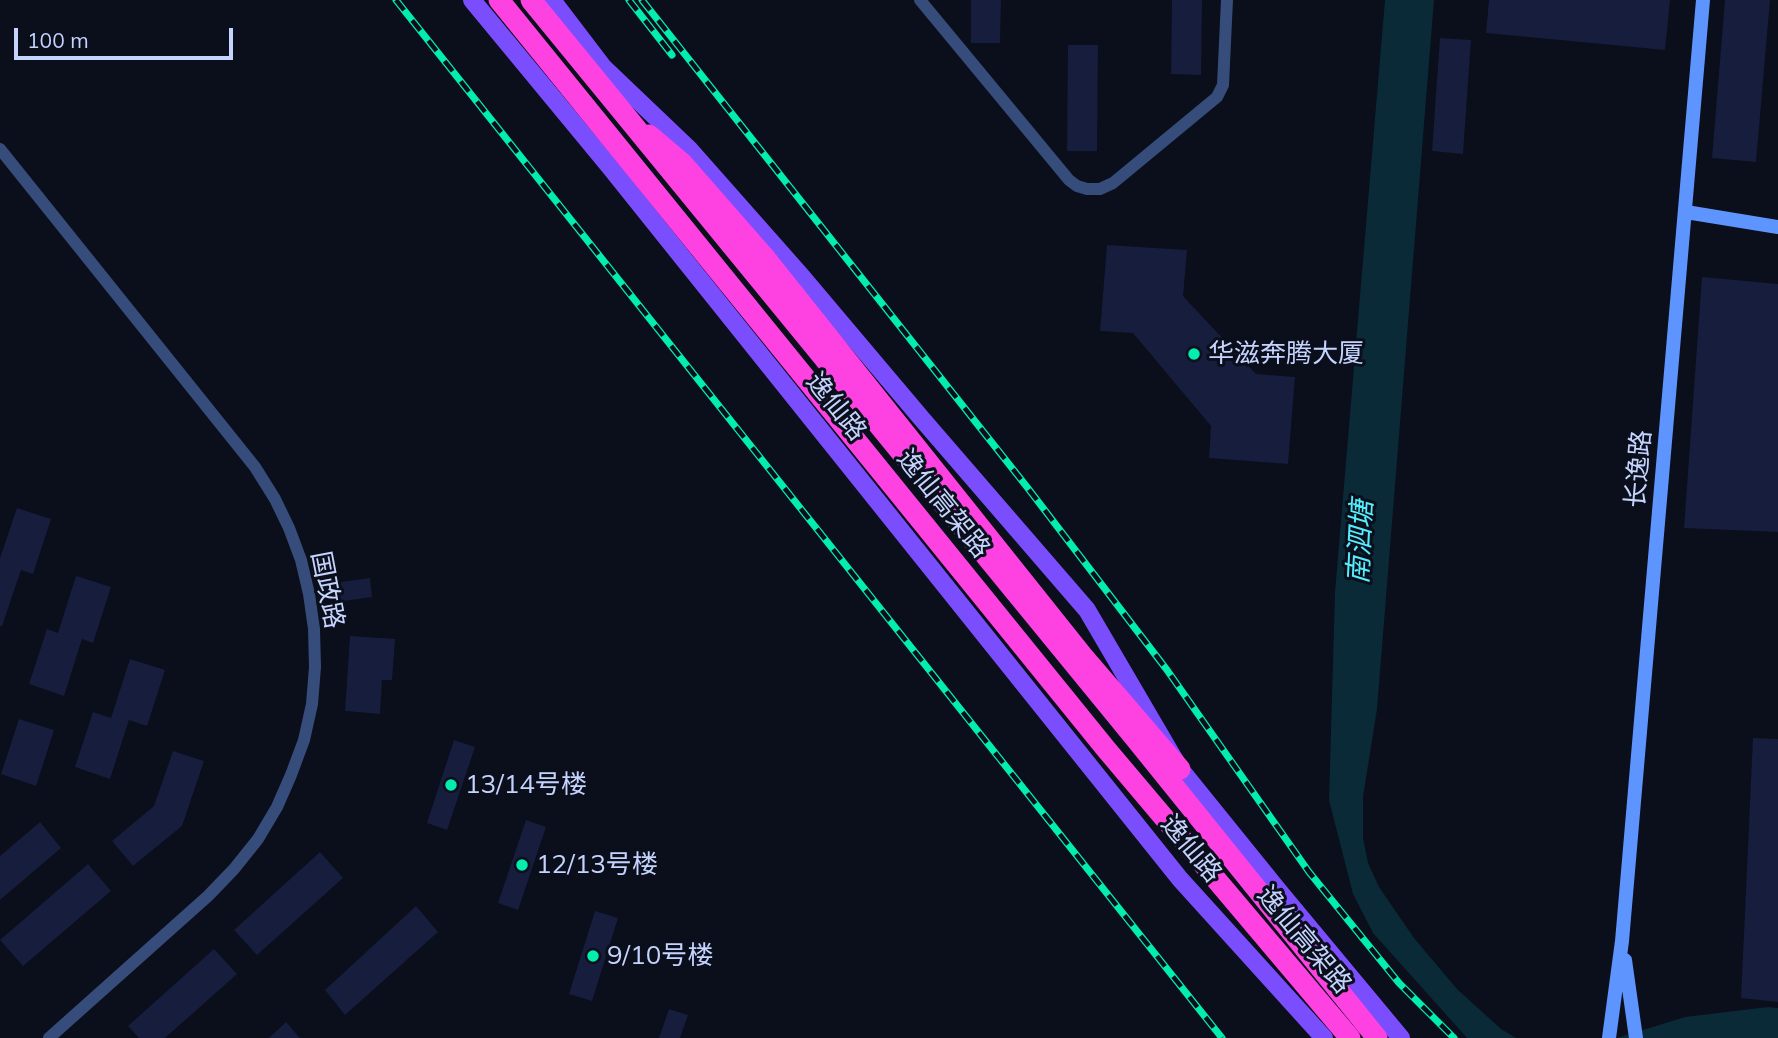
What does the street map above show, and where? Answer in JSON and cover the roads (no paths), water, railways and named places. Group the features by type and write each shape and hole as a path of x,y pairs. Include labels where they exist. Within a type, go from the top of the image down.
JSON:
{"highway":[{"name":"逸仙高架路","path":"499,0 1106,750 1350,1038"},
{"name":"逸仙高架路","path":"530,0 1135,738 1377,1038"},
{"path":"626,116 682,163 766,259 1082,655 1180,769"}],"main road":[{"name":"逸仙路","path":"472,0 610,167 1180,879 1324,1038"},
{"name":"逸仙路","path":"530,0 1071,673 1180,769"},
{"name":"逸仙路","path":"552,0 603,66 689,149 803,278 1087,610 1180,769 1401,1038"}],"street":[{"path":"920,0 1069,180 1087,189 1100,189 1113,183 1217,97 1223,85 1227,0"},
{"name":"长逸路","path":"1609,1035 1622,941 1703,0"},
{"name":"国政路","path":"0,149 255,467 275,499 301,560 314,629 312,704 304,740 292,775 258,839 208,896 48,1038"},
{"path":"1686,212 1778,227"},
{"name":"长逸路","path":"1622,941 1636,1038"}],"water":[{"name":"南泗塘","path":"1385,0 1434,0 1377,709 1363,797 1363,838 1368,863 1379,887 1414,938 1457,989 1501,1029 1516,1038 1467,1038 1373,933 1353,894 1329,800 1335,592"},
{"path":"1778,1008 1778,1038 1617,1038 1685,1017"}],"railway":[{"path":"396,0 1222,1038"},
{"path":"629,0 672,55"},
{"path":"642,0 1027,487 1167,670 1309,872 1399,983 1454,1038"}],"place":[{"name":"华滋奔腾大厦","path":"1194,354"},
{"name":"13/14号楼","path":"451,785"},
{"name":"12/13号楼","path":"522,865"},
{"name":"9/10号楼","path":"593,956"}]}
